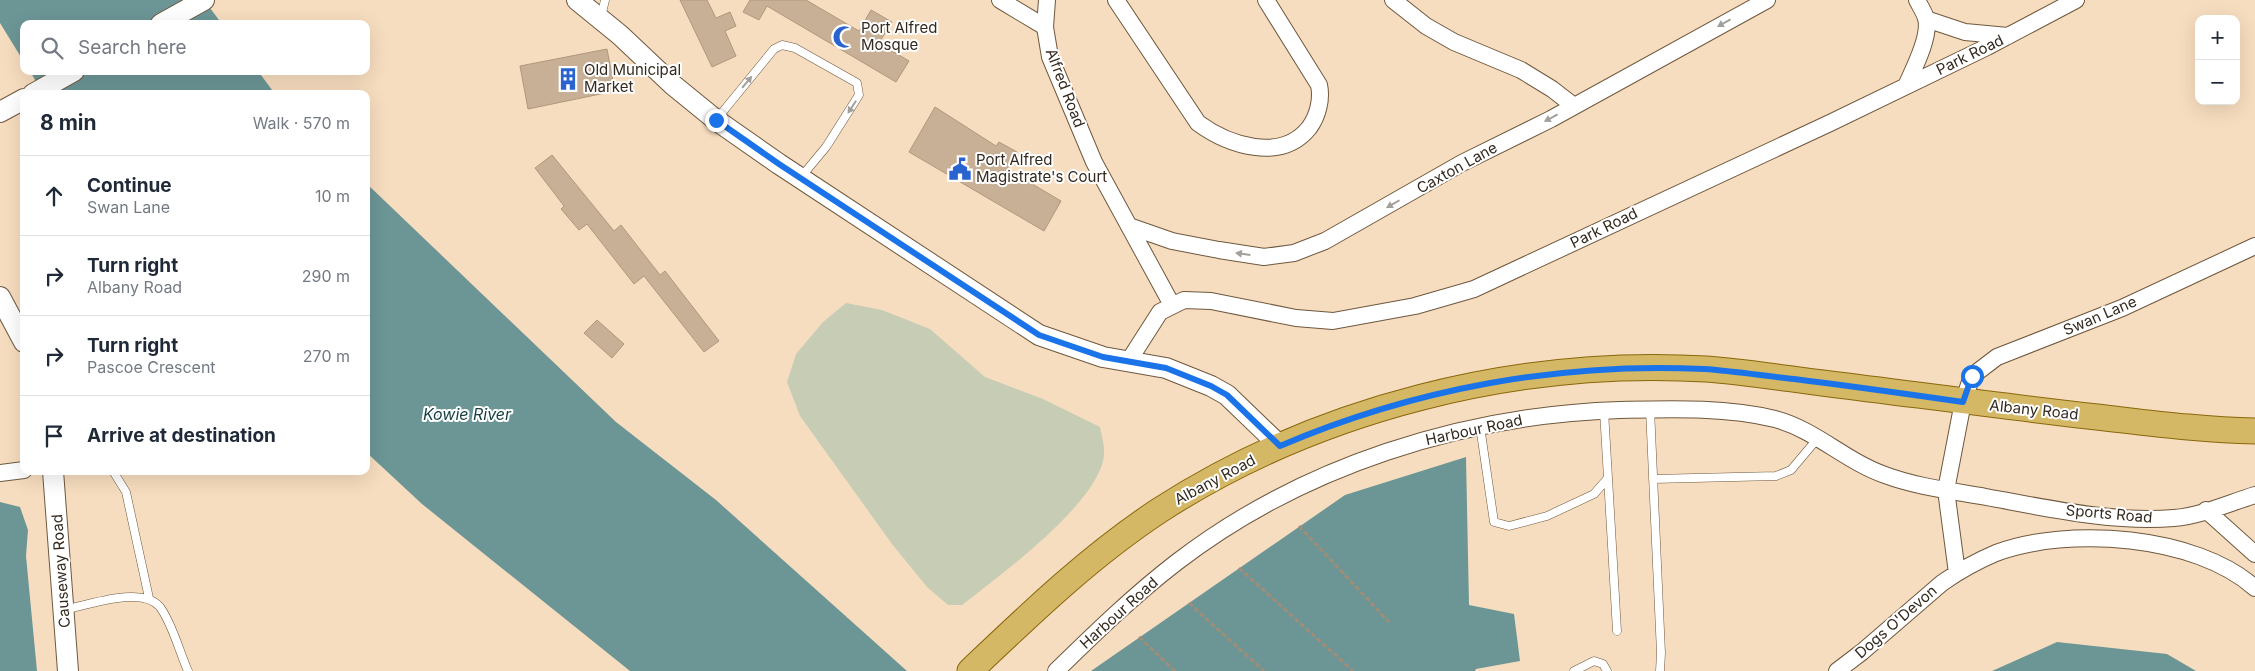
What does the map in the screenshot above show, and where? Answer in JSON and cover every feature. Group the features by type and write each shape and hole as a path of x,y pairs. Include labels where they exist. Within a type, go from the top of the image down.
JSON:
{"main road":[{"name":"Albany Road","path":"970,671 1054,592 1118,540 1175,501 1280,446 1349,418 1426,397 1542,376 1600,369 1679,368 1727,371 1963,402 2204,429 2255,431"}],"street":[{"path":"168,20 204,0"},
{"path":"577,0 603,9 673,85 716,120 800,178 1039,335 1082,351 1128,362 1166,368 1211,386 1227,395 1280,446"},
{"path":"1000,0 1045,26"},
{"name":"Alfred Road","path":"1047,0 1045,26 1050,57 1094,162 1172,305"},
{"path":"1116,0 1198,123 1213,132 1242,143 1261,148 1272,148 1284,147 1303,135 1313,122 1321,95 1319,85 1266,0"},
{"path":"1393,0 1426,26 1454,42 1521,70 1552,89 1574,106"},
{"name":"Caxton Lane","path":"1129,226 1172,241 1219,250 1264,257 1294,253 1325,241 1462,163 1574,106 1767,0"},
{"path":"1906,86 1923,43 1926,18 1917,0"},
{"name":"Park Road","path":"1128,362 1160,312 1184,300 1196,300 1296,318 1333,321 1429,303 1491,281 1906,86 2076,0"},
{"path":"1926,18 1965,32 2008,36"},
{"path":"40,90 67,75"},
{"path":"0,112 20,101"},
{"name":"Swan Lane","path":"1956,573 1946,490 1963,402 1972,376 1997,357 2122,308 2255,246"},
{"path":"0,297 20,334"},
{"name":"Harbour Road","path":"1056,671 1105,624 1176,563 1259,509 1300,488 1371,458 1419,442 1480,426 1564,413 1650,409 1699,410 1755,416 1794,425 1818,438 1857,464 1883,475 1946,490"},
{"path":"0,472 20,470"},
{"name":"Causeway Road","path":"54,475 68,671"},
{"name":"Sports Road","path":"1946,490 2044,507 2141,519 2177,518 2255,495"},
{"path":"2206,510 2255,554"},
{"name":"Dogs O'Devon","path":"1837,671 1956,573 1996,553 2034,544 2060,540 2102,540 2154,544 2183,551 2222,565 2255,588"}],"lane":[{"path":"716,120 774,49 782,45 795,48 857,84 859,96 826,147 800,178"},
{"path":"1650,409 1661,652 1660,671"},
{"path":"1604,411 1617,632"},
{"path":"1480,426 1494,522 1502,526 1519,525 1547,516 1594,494 1608,478"},
{"path":"1653,480 1776,476 1791,470 1818,438"},
{"path":"115,475 126,492 149,598"},
{"path":"64,610 130,596 149,598 160,607 188,671"},
{"path":"1574,671 1594,661 1603,664 1607,671"}],"path":[{"path":"1299,526 1389,622"},
{"path":"1239,568 1353,671"},
{"path":"1189,603 1264,671"},
{"path":"1139,637 1175,671"}],"green space":[{"path":"846,303 882,310 930,329 985,377 1043,399 1100,427 1104,454 1099,473 1086,493 1046,537 962,605 948,605 927,587 892,544 800,416 787,382 796,354 823,322"}],"water":[{"path":"0,0 204,0 219,20 20,20 20,56 0,23"},
{"path":"32,75 261,75 272,90 41,90"},
{"name":"Kowie River","path":"370,187 616,422 716,500 907,671 630,671 422,504 370,456"},
{"path":"1466,457 1469,605 1514,614 1520,661 1476,669 1475,671 1091,671 1345,495"},
{"path":"0,502 20,507 28,530 26,556 37,671 0,671"},
{"path":"2057,642 2167,654 2196,671 1992,671"}],"building":[{"path":"680,0 707,0 716,18 730,12 736,26 725,31 736,56 712,67"},
{"name":"Port Alfred Mosque","path":"750,0 806,0 859,31 871,10 892,22 879,43 909,61 896,82 767,6 759,20 743,12"},
{"name":"Old Municipal Market","path":"607,49 615,91 528,109 520,66"},
{"name":"Port Alfred Magistrate's Court","path":"935,107 996,146 999,142 1017,152 1007,169 1061,201 1044,231 909,152"},
{"path":"552,155 614,231 621,225 660,275 665,271 719,341 704,352 644,276 634,284 587,224 579,230 561,209 564,206 535,168"},
{"path":"597,320 624,344 612,358 584,333"}],"place":[{"name":"Port Alfred Mosque","path":"844,37"},
{"name":"Old Municipal Market","path":"568,79"},
{"name":"Port Alfred Magistrate's Court","path":"960,169"}],"route":[{"path":"716,120 779,164 1039,335 1103,357 1166,368 1196,379 1227,395 1280,446 1349,418 1426,397 1498,382 1600,369 1706,369 1963,402 1972,376"}]}
